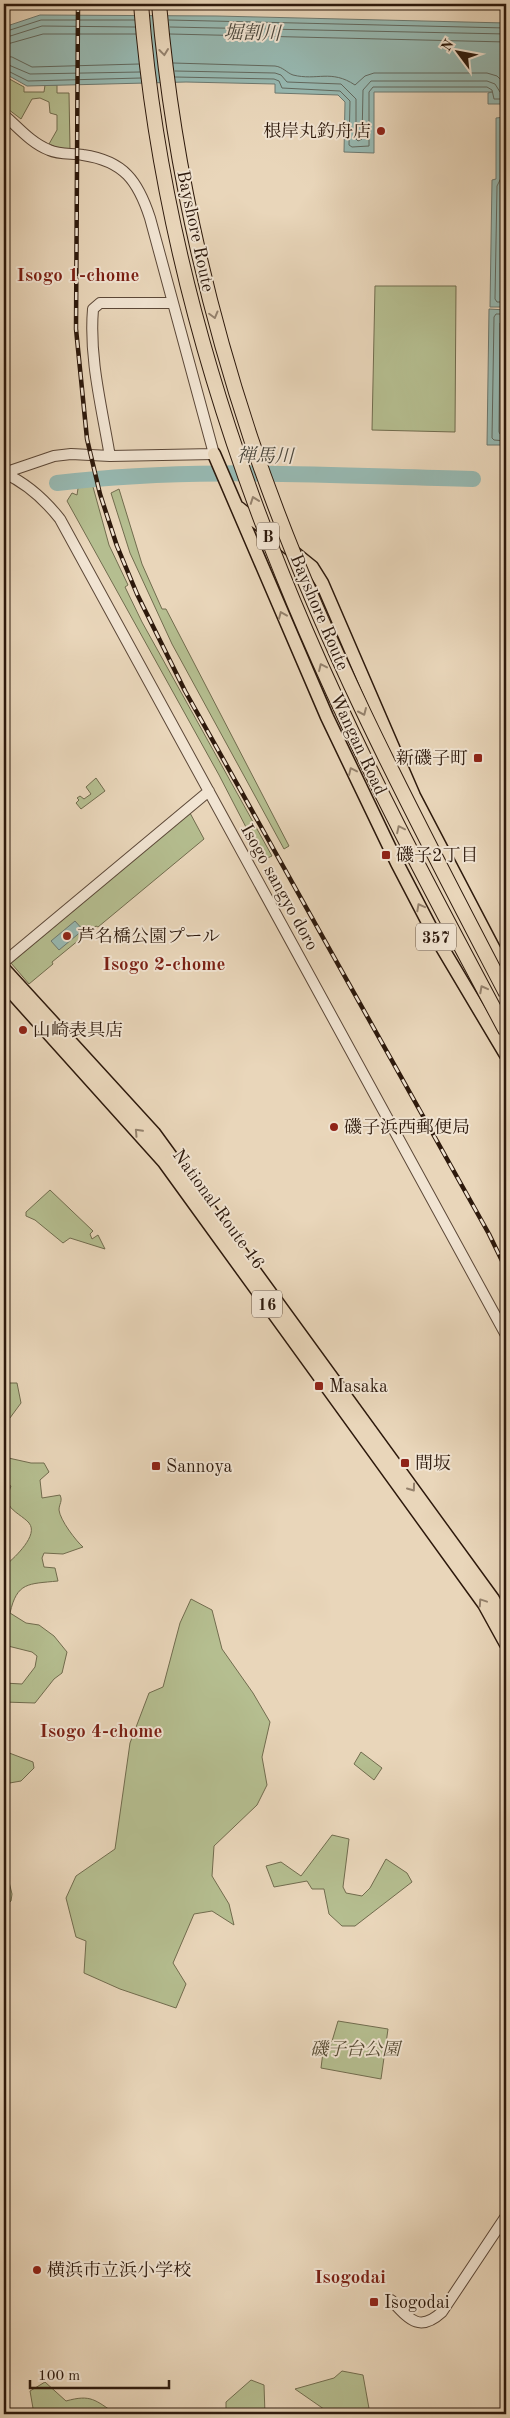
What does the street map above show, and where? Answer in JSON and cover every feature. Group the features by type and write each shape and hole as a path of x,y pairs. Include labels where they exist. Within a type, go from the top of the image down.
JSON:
{"highway":[{"name":"Bayshore Route","path":"141,4 153,112 172,219 188,292 232,440 306,631 353,733 428,886 506,1032"},
{"name":"Bayshore Route","path":"159,4 170,99 189,212 229,370 252,441 322,620 367,721 506,993"},
{"name":"Wangan Road","path":"214,454 302,660 396,863 434,934 506,1055"},
{"name":"Wangan Road","path":"235,505 312,567 322,583 343,636 414,796 506,972"},
{"name":"Wangan Road","path":"302,660 292,607 292,602 298,596 308,596 343,636"},
{"name":"National Route 16","path":"4,969 154,1133 493,1599 506,1624"},
{"name":"National Route 16","path":"4,984 164,1162 479,1597 506,1644"},
{"path":"490,1012 506,1050"}],"street":[{"path":"4,115 33,141 50,151 98,157 128,174 138,186 145,203 214,454 110,456 83,454"},
{"path":"109,451 97,387 93,346 93,309 100,303 172,303"},
{"path":"4,473 54,456 109,451 137,454"},
{"name":"Isogo sangyo doro","path":"4,473 17,479 46,503 60,519 506,1335"},
{"path":"4,962 209,791"},
{"path":"391,2300 414,2322 423,2324 433,2321 442,2312 506,2216"}],"green space":[{"path":"4,76 24,87 24,92 44,92 45,85 57,85 57,93 69,93 70,149 60,149 49,144 57,130 57,115 50,113 49,102 40,98 32,99 21,119 4,106"},
{"path":"375,286 456,286 455,432 372,430"},
{"path":"80,475 90,476 109,545 128,585 125,587 142,622 272,856 263,860 219,775 67,501 72,493 77,495"},
{"path":"119,489 142,564 162,609 166,609 289,846 284,849 172,644 130,553 111,493"},
{"path":"96,778 105,791 81,809 76,803 79,800 77,798 80,796 84,799 91,794 86,787"},
{"path":"190,813 204,839 98,927 96,926 52,962 53,964 29,984 11,963"},
{"path":"50,1190 93,1231 90,1234 92,1239 98,1235 105,1249 70,1238 63,1243 35,1220 26,1216 26,1212"},
{"path":"4,1383 17,1383 21,1403 4,1426"},
{"path":"4,1457 31,1463 44,1463 49,1472 40,1480 42,1498 60,1495 59,1510 62,1519 83,1547 63,1554 44,1553 42,1558 44,1567 55,1568 58,1581 25,1586 16,1595 13,1603 10,1613 26,1623 39,1625 54,1636 67,1652 62,1673 54,1679 35,1703 4,1702 4,1683 22,1684 35,1667 37,1656 32,1652 4,1645 4,1564 7,1564 25,1545 29,1539 31,1528 29,1523 13,1510 8,1503 11,1486 4,1483"},
{"path":"191,1599 212,1610 222,1649 253,1693 270,1722 262,1757 267,1785 257,1805 214,1846 212,1876 229,1904 234,1925 212,1911 194,1914 173,1963 186,1984 176,2008 120,1989 84,1973 86,1941 76,1937 66,1898 76,1876 115,1849 130,1743 149,1693 163,1687 180,1623"},
{"path":"4,1751 33,1762 34,1768 21,1781 4,1784"},
{"path":"361,1752 382,1768 374,1780 354,1764"},
{"path":"332,1835 349,1839 343,1887 346,1893 362,1896 370,1888 386,1859 407,1873 412,1882 355,1926 342,1926 329,1914 324,1889 312,1889 307,1881 274,1887 266,1866 281,1862 301,1876"},
{"path":"4,1862 12,1894 11,1901 4,1906"},
{"name":"磯子台公園","path":"338,2021 388,2029 381,2079 321,2068 323,2052 330,2048"},
{"path":"342,2371 363,2375 370,2414 331,2414 295,2389 334,2378"},
{"path":"251,2380 264,2385 265,2414 226,2414 226,2402"},
{"path":"45,2382 66,2401 87,2398 103,2405 116,2414 34,2414 30,2391"}],"water":[{"name":"堀割川","path":"40,15 217,16 506,23 506,104 488,104 488,93 492,92 374,92 374,153 344,152 345,102 338,95 275,93 275,84 186,82 27,86 4,73 4,27"},
{"path":"506,117 506,307 490,307 492,180 496,179 496,118"},
{"path":"489,309 506,310 506,445 487,445"},
{"name":"芦名橋公園プール","path":"75,921 83,930 59,950 51,941"}],"waterway":[{"name":"禅馬川","path":"57,483 109,478 213,473 473,479"}],"railway":[{"path":"78,4 76,329 87,439 100,494 117,546 137,594 185,691 489,1234 506,1269"}],"place":[{"name":"根岸丸釣舟店","path":"381,131"},
{"name":"新磯子町","path":"478,758"},
{"name":"磯子2丁目","path":"386,855"},
{"name":"芦名橋公園プール","path":"67,936"},
{"name":"山崎表具店","path":"23,1030"},
{"name":"磯子浜西郵便局","path":"334,1127"},
{"name":"Masaka","path":"319,1386"},
{"name":"間坂","path":"405,1463"},
{"name":"Sannoya","path":"156,1466"},
{"name":"横浜市立浜小学校","path":"37,2270"},
{"name":"Isogodai","path":"374,2302"}],"district":[{"name":"Isogo 1-chome","path":"78,274"},
{"name":"Isogo 2-chome","path":"164,963"},
{"name":"Isogo 4-chome","path":"101,1730"},
{"name":"Isogodai","path":"350,2276"}]}
